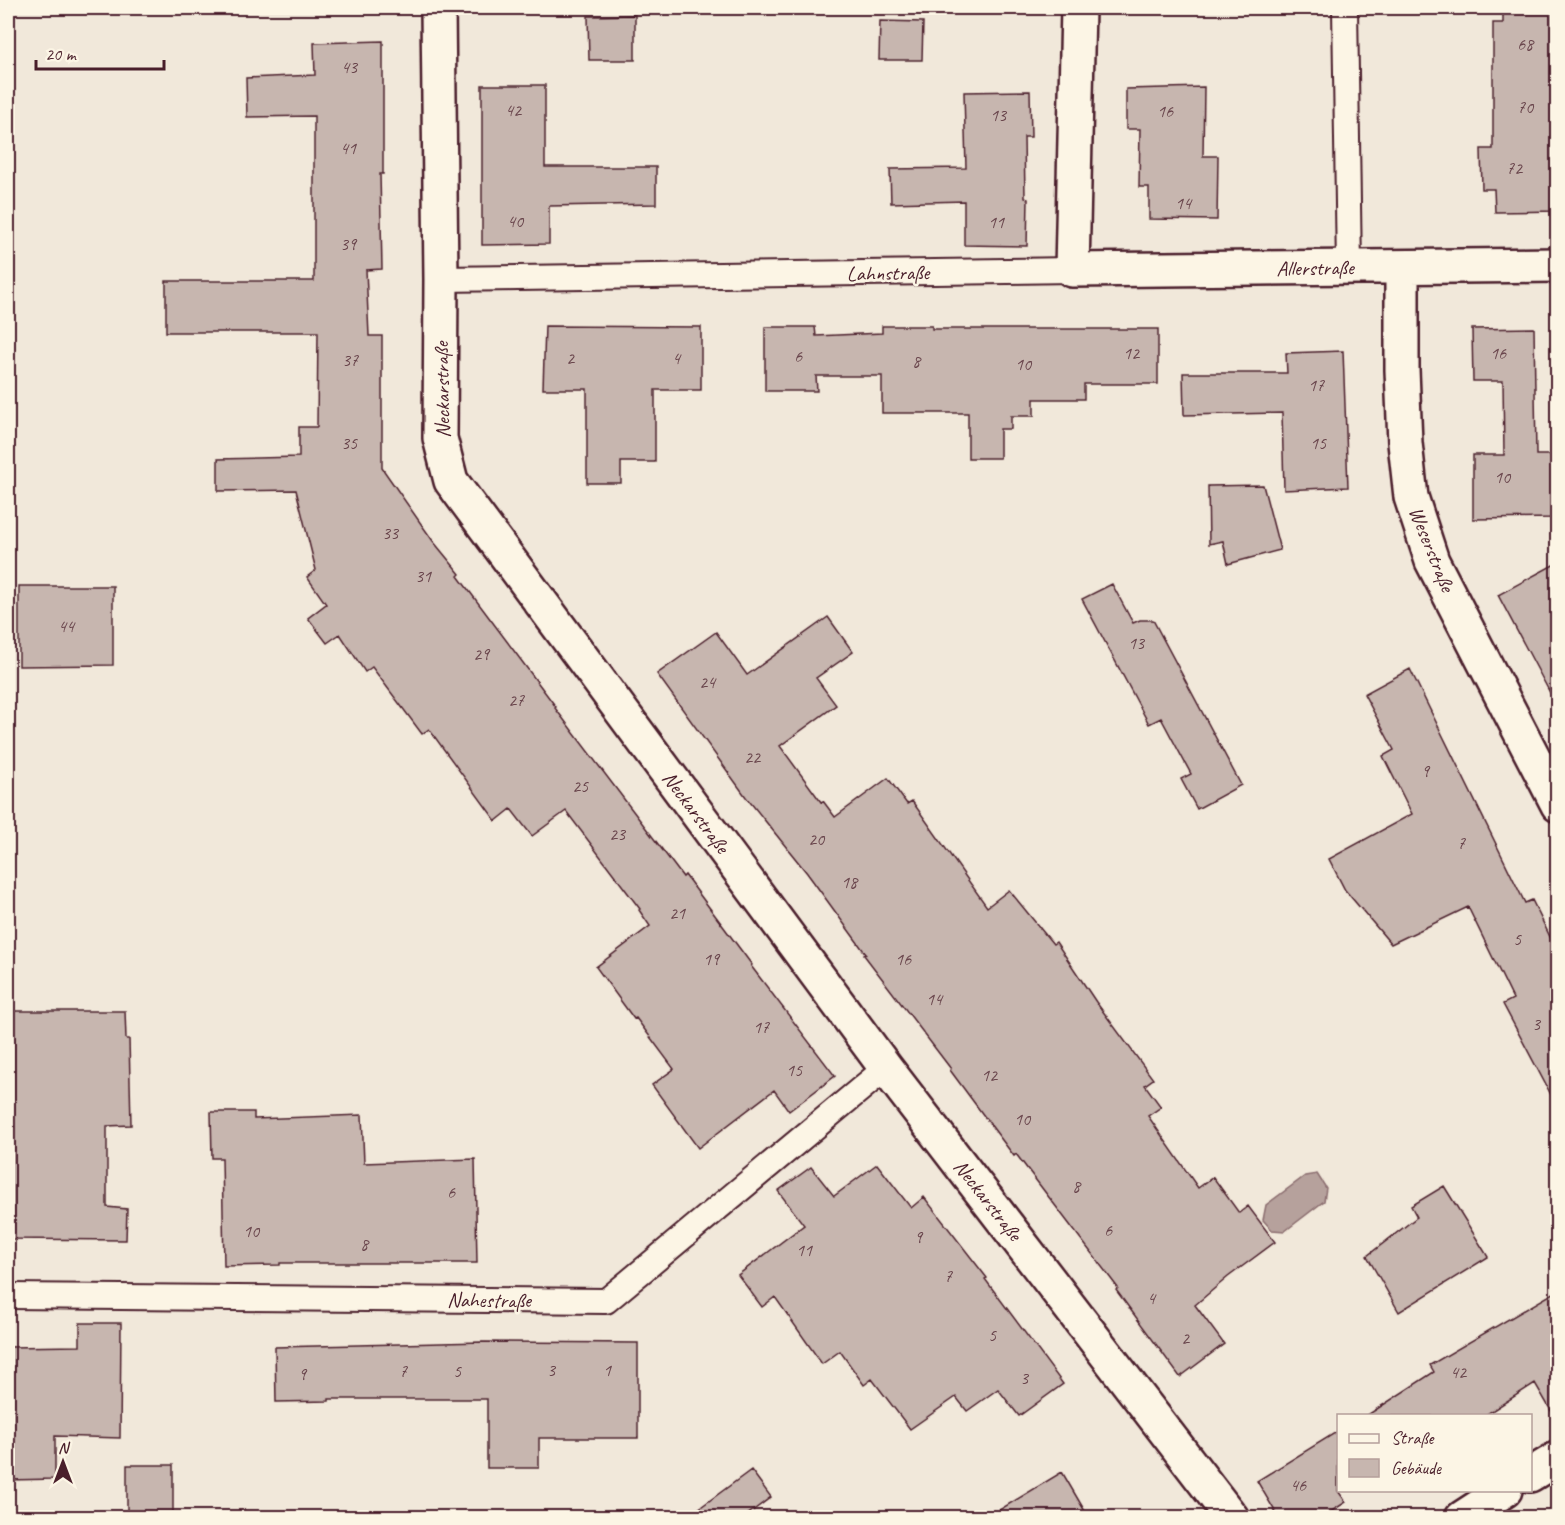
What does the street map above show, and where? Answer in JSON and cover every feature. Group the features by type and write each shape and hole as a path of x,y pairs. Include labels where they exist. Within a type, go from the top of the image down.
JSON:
{"street":[{"name":"Neckarstraße","path":"438,8 440,438 451,481 886,1068 1232,1518"},
{"path":"1072,270 1078,8"},
{"name":"Allerstraße","path":"1072,270 1557,265"},
{"name":"Weserstraße","path":"1402,267 1404,432 1411,497 1432,561 1557,805"},
{"path":"1532,1474 1557,1458"},
{"path":"1462,1518 1503,1492"}],"lane":[{"path":"1345,8 1349,268"},
{"name":"Lahnstraße","path":"441,279 1072,270"},
{"name":"Nahestraße","path":"8,1296 606,1301 886,1068"}],"shaded area":[{"path":"1317,1174 1326,1188 1324,1201 1285,1231 1272,1230 1263,1220 1266,1205 1305,1176"}],"building":[{"path":"1503,8 1557,8 1557,211 1495,212 1494,189 1482,189 1481,149 1493,149 1493,23 1503,23"},
{"path":"635,15 635,60 589,60 588,16"},
{"path":"880,21 923,22 922,60 879,60"},
{"path":"383,41 383,174 380,174 382,269 366,270 369,336 382,336 382,468 555,708 683,877 685,875 835,1076 789,1111 774,1090 698,1148 652,1085 674,1069 596,967 650,926 640,909 566,811 532,836 511,809 496,821 429,729 422,734 372,667 365,672 340,634 327,643 308,618 326,604 307,577 316,570 296,490 218,491 218,459 299,457 299,427 317,427 318,332 166,332 166,281 314,281 314,116 247,117 246,78 315,75 314,43"},
{"path":"482,85 545,85 545,167 656,167 656,204 549,206 549,244 482,245"},
{"path":"1204,87 1203,156 1218,156 1217,220 1149,219 1149,187 1139,187 1140,129 1126,129 1126,89"},
{"path":"1030,91 1031,137 1024,137 1025,198 1028,199 1027,246 964,245 964,201 891,203 890,169 966,168 964,92"},
{"path":"545,326 701,327 701,390 655,390 655,462 621,462 621,483 587,483 587,389 543,389"},
{"path":"882,326 932,326 932,329 1158,329 1158,384 1084,384 1084,399 1034,399 1034,416 1011,416 1011,429 1000,429 1000,458 968,458 968,413 882,413 882,376 816,376 817,391 765,391 765,327 815,327 816,336 882,333"},
{"path":"1534,328 1536,455 1557,455 1557,518 1473,519 1473,455 1504,455 1503,381 1473,381 1472,329"},
{"path":"1343,351 1348,487 1284,490 1282,413 1184,415 1183,373 1287,373 1286,353"},
{"path":"1263,485 1280,550 1228,564 1223,541 1209,544 1208,486"},
{"path":"1557,563 1557,706 1498,595"},
{"path":"1112,584 1133,623 1140,620 1153,620 1241,785 1197,809 1181,779 1191,774 1161,718 1149,724 1082,599"},
{"path":"19,586 113,586 113,665 19,666"},
{"path":"828,617 853,652 816,678 836,705 780,746 821,802 823,801 835,817 888,778 907,804 912,801 987,907 1009,890 1053,944 1056,942 1096,1002 1153,1079 1145,1085 1161,1107 1148,1116 1198,1188 1213,1177 1239,1213 1248,1206 1275,1242 1195,1305 1224,1344 1180,1377 1116,1290 1118,1288 1016,1154 1014,1156 864,955 866,954 807,873 746,797 657,674 716,632 747,675"},
{"path":"1410,669 1525,903 1532,900 1557,951 1557,1106 1503,1004 1513,999 1468,907 1391,944 1345,890 1329,859 1412,814 1383,756 1394,750 1364,694"},
{"path":"8,1011 125,1011 126,1039 129,1039 131,1125 107,1126 107,1207 127,1209 126,1240 8,1239"},
{"path":"211,1112 254,1112 254,1119 362,1115 364,1163 475,1159 477,1263 280,1263 280,1265 224,1266 222,1158 212,1158"},
{"path":"877,1164 911,1208 924,1197 987,1278 985,1279 1063,1384 1019,1416 998,1389 967,1411 956,1397 910,1429 872,1379 864,1385 840,1351 822,1364 775,1297 762,1307 738,1275 804,1225 778,1191 811,1167 834,1196"},
{"path":"1444,1186 1488,1257 1399,1312 1367,1256 1417,1217 1411,1206"},
{"path":"1557,1291 1557,1421 1535,1383 1487,1414 1369,1414 1434,1372 1430,1365"},
{"path":"80,1323 121,1323 120,1438 55,1436 55,1479 8,1480 8,1347 80,1346"},
{"path":"483,1342 638,1343 638,1438 539,1438 539,1468 487,1468 487,1399 329,1399 329,1401 276,1402 275,1347"},
{"path":"1337,1432 1337,1492 1346,1502 1321,1518 1279,1518 1257,1481"},
{"path":"127,1465 173,1465 173,1518 127,1518"},
{"path":"751,1470 771,1497 743,1518 686,1518"},
{"path":"1062,1472 1089,1518 986,1518"}]}
